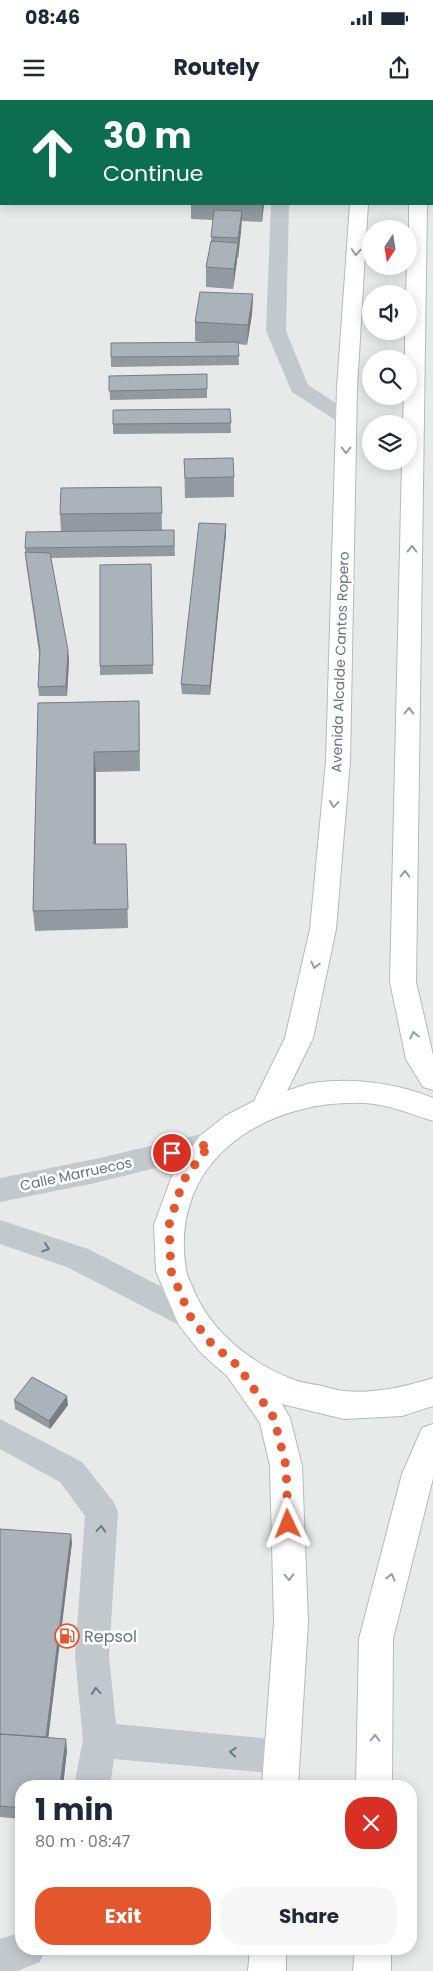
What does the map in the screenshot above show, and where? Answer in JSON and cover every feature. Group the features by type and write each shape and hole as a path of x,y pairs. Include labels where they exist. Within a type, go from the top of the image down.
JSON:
{"main road":[{"name":"Avenida Alcalde Cantos Ropero","path":"264,1109 299,1038 324,929 338,761 347,419 359,205"},
{"path":"418,205 403,982 420,1059 433,1079"},
{"path":"433,1110 416,1103 365,1092 313,1094 264,1109 235,1124 210,1144 183,1181 169,1225 171,1271 190,1316 211,1343 238,1366 287,1392 344,1405 402,1402 433,1392"},
{"path":"238,1366 274,1418 286,1466 291,1622 281,1772"},
{"path":"374,1780 376,1639 418,1474 433,1438"},
{"path":"267,1971 268,1955"},
{"path":"372,1955 372,1971"}],"street":[{"path":"280,205 276,331 299,388 347,419"},
{"name":"Calle Marruecos","path":"0,1190 95,1172 210,1144"},
{"path":"0,1232 77,1258 190,1316"},
{"path":"0,1433 71,1472 102,1512 92,1656 100,1740 93,1780"},
{"path":"100,1740 281,1772"},
{"path":"0,1958 15,1953"}],"shaded area":[{"path":"0,205 433,205 433,1971 0,1971"}],"building":[{"path":"214,210 242,211 238,238 211,237"},
{"path":"211,241 238,243 234,269 206,267"},
{"path":"200,292 253,294 248,325 195,322"},
{"path":"238,342 239,356 111,357 111,343"},
{"path":"207,374 207,389 109,391 109,376"},
{"path":"230,409 231,423 113,424 113,410"},
{"path":"233,458 234,477 185,478 184,459"},
{"path":"161,487 162,513 60,514 61,488"},
{"path":"199,523 226,524 210,686 181,684"},
{"path":"174,530 174,546 25,548 26,532"},
{"path":"25,552 50,553 68,650 66,686 38,687 40,650"},
{"path":"151,564 153,665 100,666 100,565"},
{"path":"139,701 139,751 94,752 94,844 126,844 128,909 33,911 38,703"},
{"path":"32,1377 67,1396 49,1421 14,1400"},
{"path":"0,1529 71,1534 46,1737 0,1734"},
{"path":"0,1734 66,1739 61,1780 15,1780 15,1807 0,1806"}],"place":[{"name":"Repsol","path":"67,1636"}],"route":[{"path":"172,1153 210,1144 183,1181 169,1225 171,1271 190,1316 211,1343 238,1366 274,1418 286,1466 288,1524"}]}
